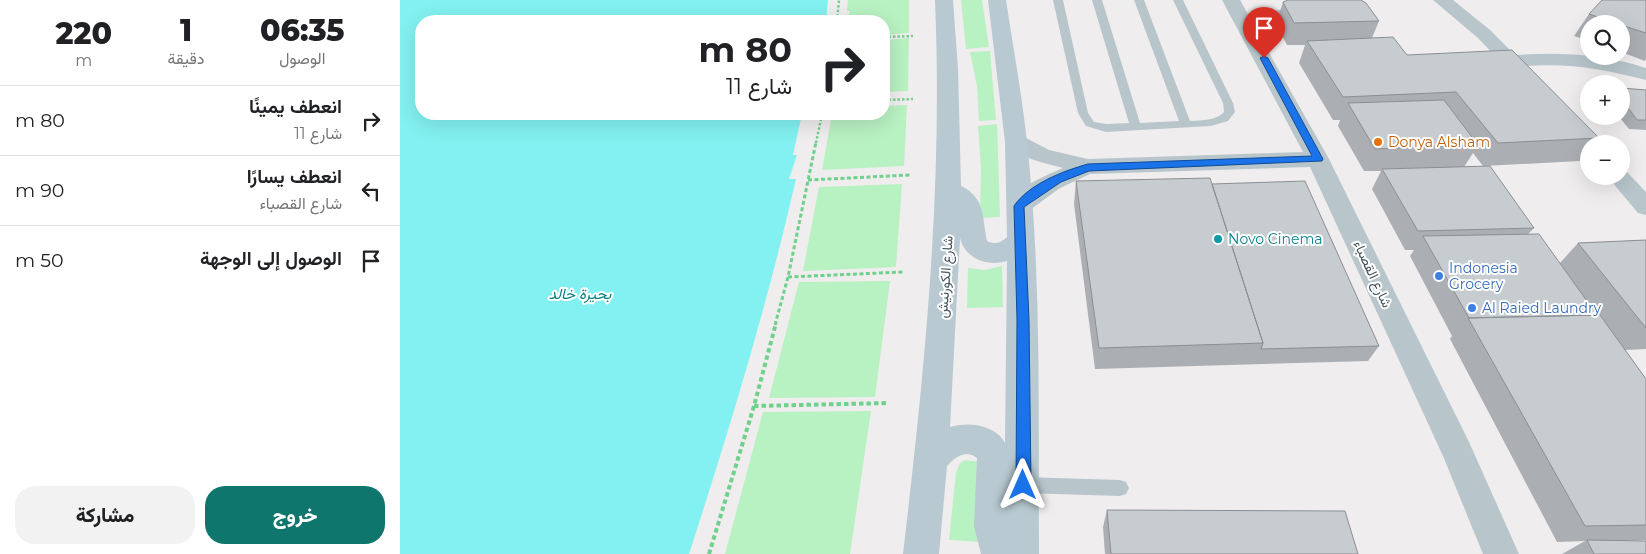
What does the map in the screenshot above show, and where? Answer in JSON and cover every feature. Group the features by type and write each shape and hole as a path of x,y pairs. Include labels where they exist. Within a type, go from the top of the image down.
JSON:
{"main road":[{"name":"شارع الكورنيش","path":"921,554 932,459 950,192 950,90 944,0"},
{"path":"997,0 1016,142 1019,206 1023,320 1021,554"},
{"path":"950,192 962,197 969,205 972,239 980,248 994,253 1002,252 1015,247 1019,241"},
{"path":"932,459 940,447 959,439 980,442 993,453 992,529 999,554"}],"street":[{"name":"شارع القصباء","path":"1231,0 1318,159 1458,452 1501,554"},
{"path":"1246,25 1335,0"},
{"path":"1442,0 1484,34 1538,89"},
{"path":"1512,61 1578,58 1603,61 1646,74"},
{"path":"1016,142 1049,158 1088,168 1318,159"},
{"path":"1019,206 1030,196 1057,179 1088,168"},
{"path":"1626,185 1646,207"}],"lane":[{"path":"1058,0 1086,121 1100,128 1186,124 1217,121 1228,116 1230,112 1228,103 1178,0"},
{"path":"1097,0 1135,126"},
{"path":"1139,0 1186,124"},
{"path":"1023,485 1120,488"}],"path":[{"path":"838,15 839,0"},
{"path":"890,37 913,36"},
{"path":"890,100 913,99"},
{"path":"709,554 754,406 788,277 821,120"},
{"path":"808,180 910,175"},
{"path":"788,277 903,272"},
{"path":"754,406 888,403"}],"green space":[{"path":"848,0 909,0 909,33 890,35 890,15 848,15 850,11 847,11"},
{"path":"961,0 982,0 989,47 966,49"},
{"path":"909,38 908,91 890,92 890,40"},
{"path":"990,51 996,120 979,121 977,86 970,52"},
{"path":"907,105 904,166 822,170 831,120 890,120 890,106"},
{"path":"997,124 1000,217 980,218 981,168 978,126"},
{"path":"902,184 896,267 803,271 819,187"},
{"path":"1002,266 1003,307 967,308 968,268 985,270"},
{"path":"890,281 875,397 769,398 799,282"},
{"path":"871,411 850,554 725,554 763,412"},
{"path":"965,460 981,462 982,542 949,540 956,473 960,463"}],"water":[{"name":"بحيرة خالد","path":"400,0 828,0 827,15 415,15 415,120 801,120 793,155 797,155 789,179 796,179 773,274 733,415 689,554 400,554"}],"building":[{"path":"1288,0 1361,0 1366,3 1379,21 1294,23 1283,2"},
{"path":"1602,0 1646,0 1646,33 1630,28 1630,15 1589,14"},
{"path":"1393,37 1407,55 1512,50 1580,119 1580,125 1586,125 1596,135 1580,135 1580,139 1498,143 1456,92 1343,97 1307,41"},
{"path":"1630,89 1646,90 1646,120 1637,120 1630,110"},
{"path":"1444,100 1478,145 1375,149 1348,103"},
{"path":"1490,166 1534,228 1418,231 1382,169"},
{"path":"1210,178 1263,343 1099,348 1076,181"},
{"path":"1305,181 1379,346 1261,349 1263,343 1212,184"},
{"path":"1539,234 1597,315 1469,318 1423,236"},
{"path":"1646,240 1646,328 1578,243"},
{"path":"1600,315 1646,379 1646,525 1585,526 1468,318"},
{"path":"1107,510 1345,511 1358,554 1111,554"},
{"path":"1587,540 1646,541 1646,554 1594,554"}],"place":[{"name":"Donya Alsham","path":"1378,142"},
{"name":"Novo Cinema","path":"1218,239"},
{"name":"Indonesia Grocery","path":"1439,276"},
{"name":"Al Raied Laundry","path":"1472,308"}],"route":[{"path":"1023,485 1023,320 1019,206 1030,196 1057,179 1088,168 1318,159 1264,58"}]}
